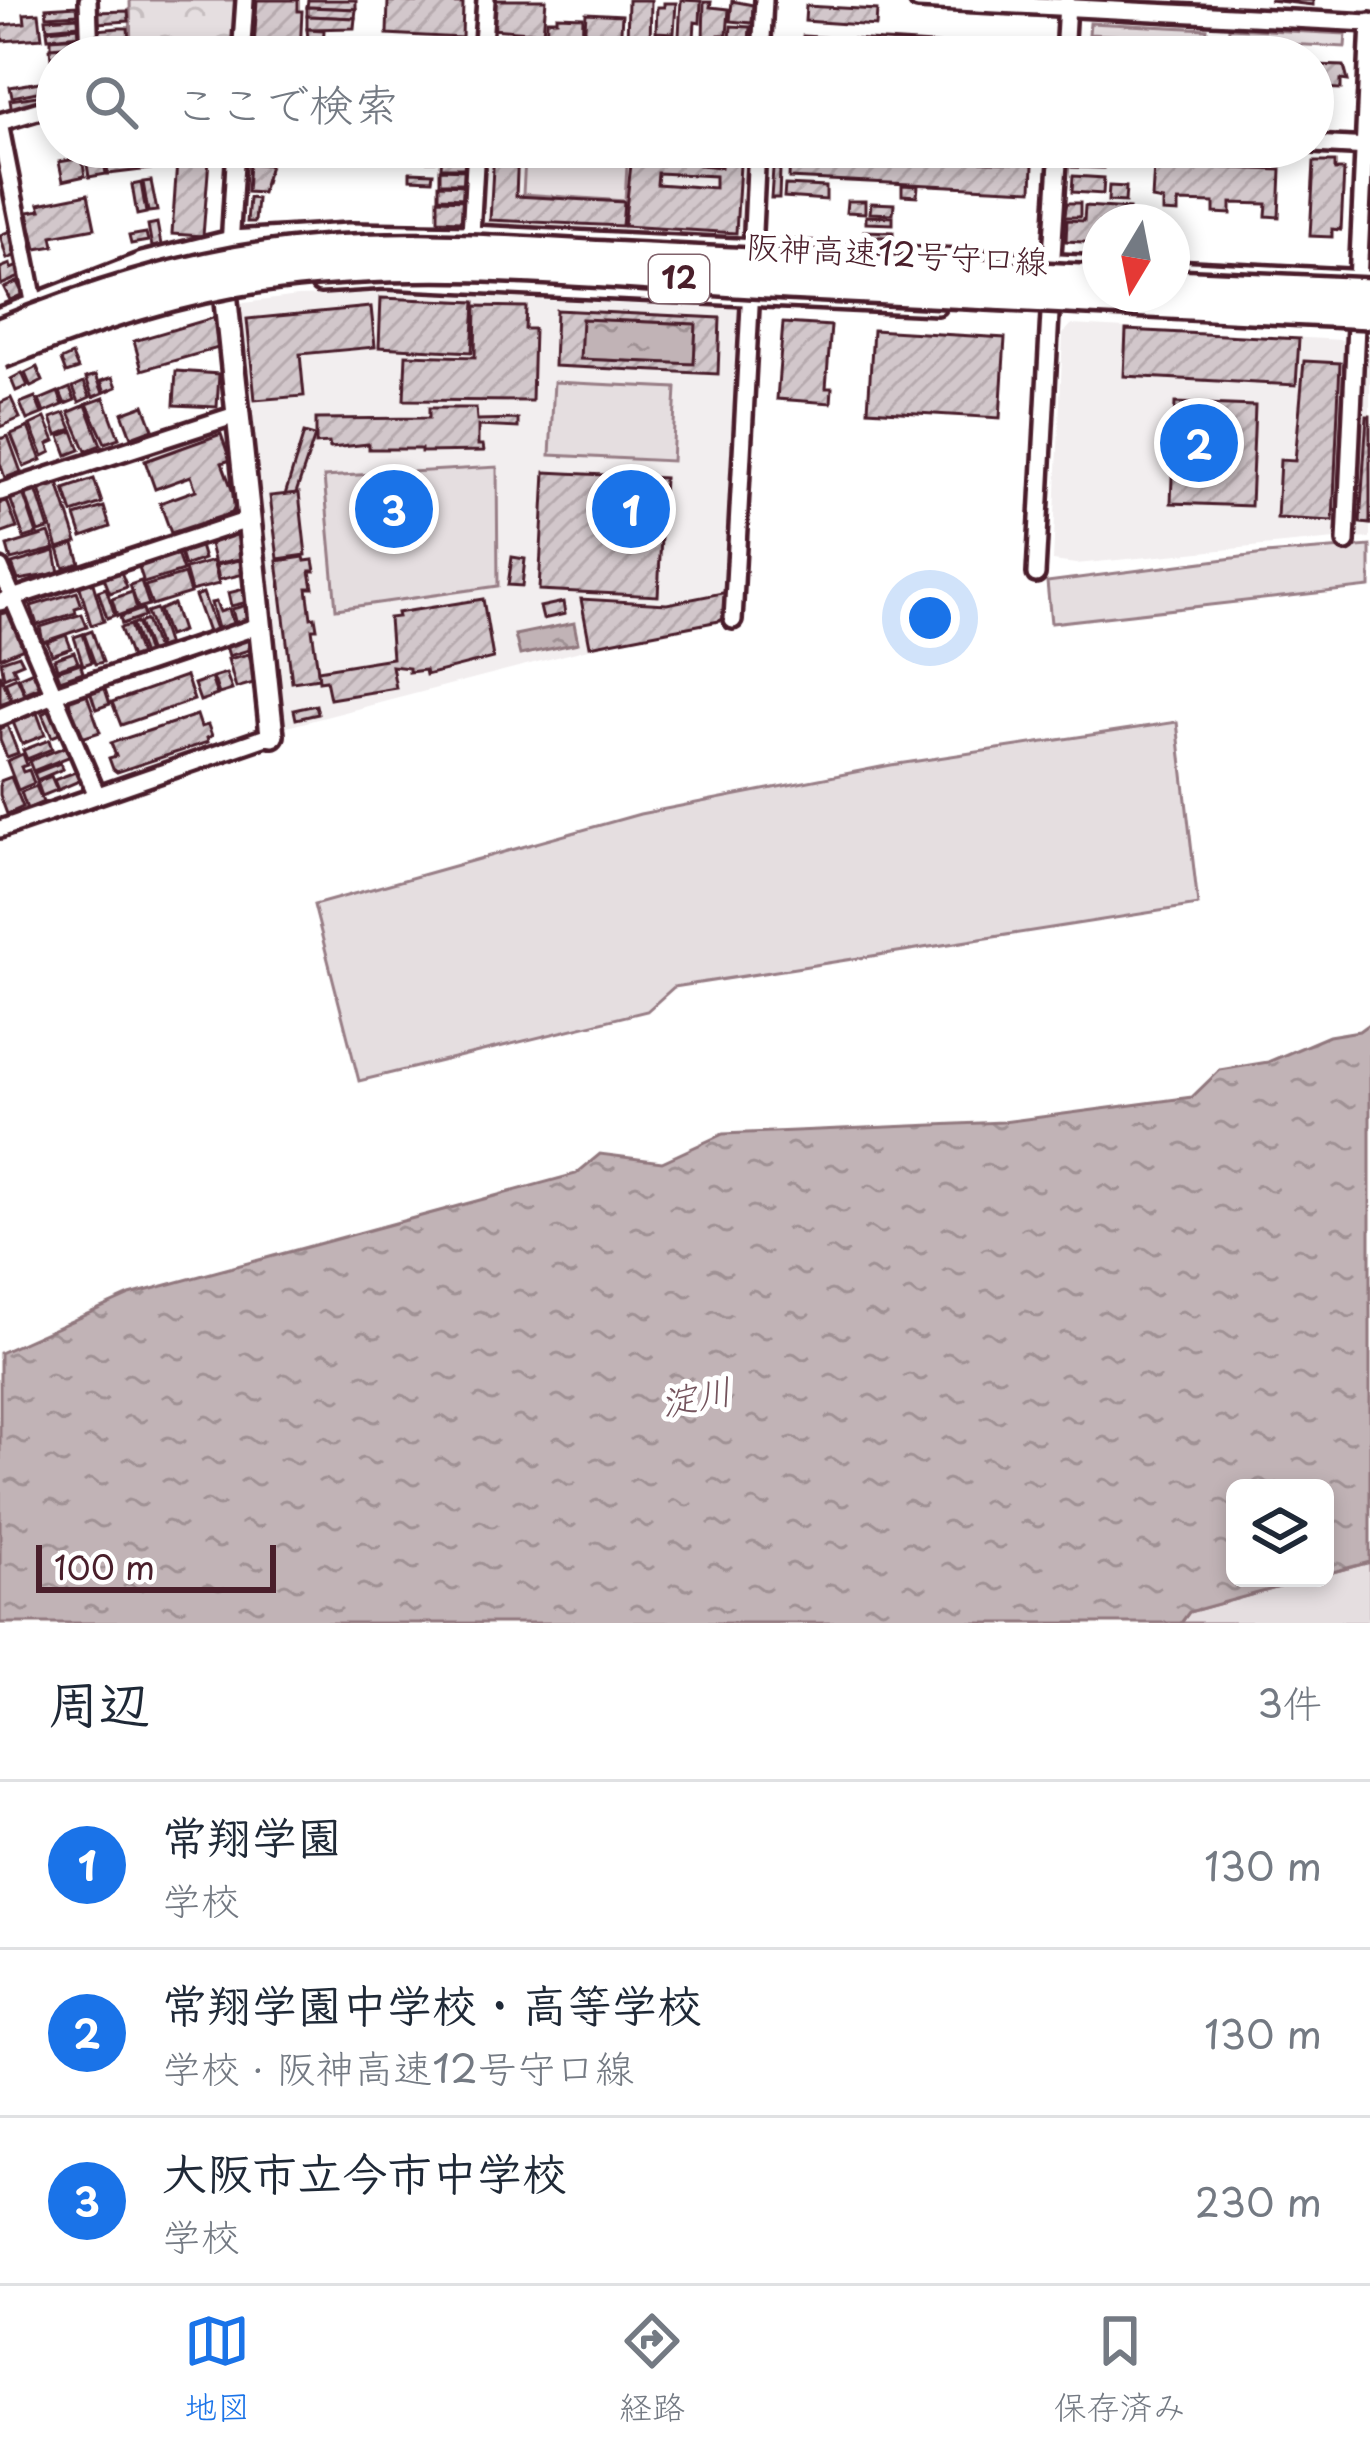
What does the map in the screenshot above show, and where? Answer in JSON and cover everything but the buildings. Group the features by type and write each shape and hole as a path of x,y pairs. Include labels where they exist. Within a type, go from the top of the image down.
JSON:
{"highway":[{"name":"阪神高速12号守口線","path":"0,333 96,296 175,274 272,256 357,248 514,251 1082,279"},
{"name":"阪神高速12号守口線","path":"0,354 179,293 275,275 358,268 511,270 1365,322"},
{"path":"1190,284 1366,284"}],"street":[{"path":"88,0 89,36"},
{"path":"242,36 244,0"},
{"path":"483,36 486,0"},
{"path":"762,36 764,0"},
{"path":"918,0 1370,23 1365,322 1346,542"},
{"path":"1065,36 1067,4"},
{"path":"34,301 8,212 0,125 36,112"},
{"path":"1334,145 1366,147"},
{"path":"0,829 272,735 225,292 235,168"},
{"path":"471,234 475,168"},
{"path":"733,620 756,168"},
{"path":"1036,574 1058,168"},
{"path":"0,316 142,261 230,239 350,232 1082,264"},
{"path":"1190,270 1366,284"},
{"path":"0,368 140,313 225,292 385,280 1365,322"},
{"path":"0,492 236,415"},
{"path":"7,599 248,520"},
{"path":"0,568 7,599 55,694 96,793"},
{"path":"0,717 258,626"}],"shaded area":[{"path":"483,168 747,168 744,230 737,236 486,224 480,218"},
{"path":"386,293 738,309 743,315 727,618 279,729 238,308 244,303 298,296"},
{"path":"1071,325 1342,340 1346,346 1335,539 1076,564 1053,561 1063,334"},
{"path":"1364,341 1370,341 1370,538 1352,539 1358,353"}],"green space":[{"path":"130,0 235,0 233,36 131,36"},
{"path":"1090,23 1207,29 1206,36 1089,34"},
{"path":"1229,28 1346,34 1345,47 1334,46 1334,36 1228,36"},
{"path":"524,168 627,168 625,201 523,194"},
{"path":"554,382 676,388 672,461 550,455"},
{"path":"497,467 498,586 336,609 324,477"},
{"path":"1370,546 1370,587 1051,623 1047,582 1265,554"},
{"path":"1177,722 1198,905 674,987 647,1011 359,1081 314,905 640,814 891,765"},
{"path":"1370,1562 1370,1623 1181,1623 1189,1612 1279,1587 1334,1587 1334,1572"}],"water":[{"path":"582,319 696,324 694,364 580,359"},
{"path":"574,623 578,643 520,655 515,635"},
{"name":"淀川","path":"1370,1023 1370,1562 1334,1572 1334,1479 1226,1479 1226,1587 1279,1587 1189,1612 1181,1623 0,1623 0,1353 130,1295 576,1174 600,1154 662,1162 723,1134 1003,1122 1192,1097 1220,1070 1268,1062 1329,1036 1359,1031"}],"place":[{"name":"常翔学園中学校・高等学校","path":"1199,443"},
{"name":"大阪市立今市中学校","path":"394,509"},
{"name":"常翔学園","path":"631,509"}]}
